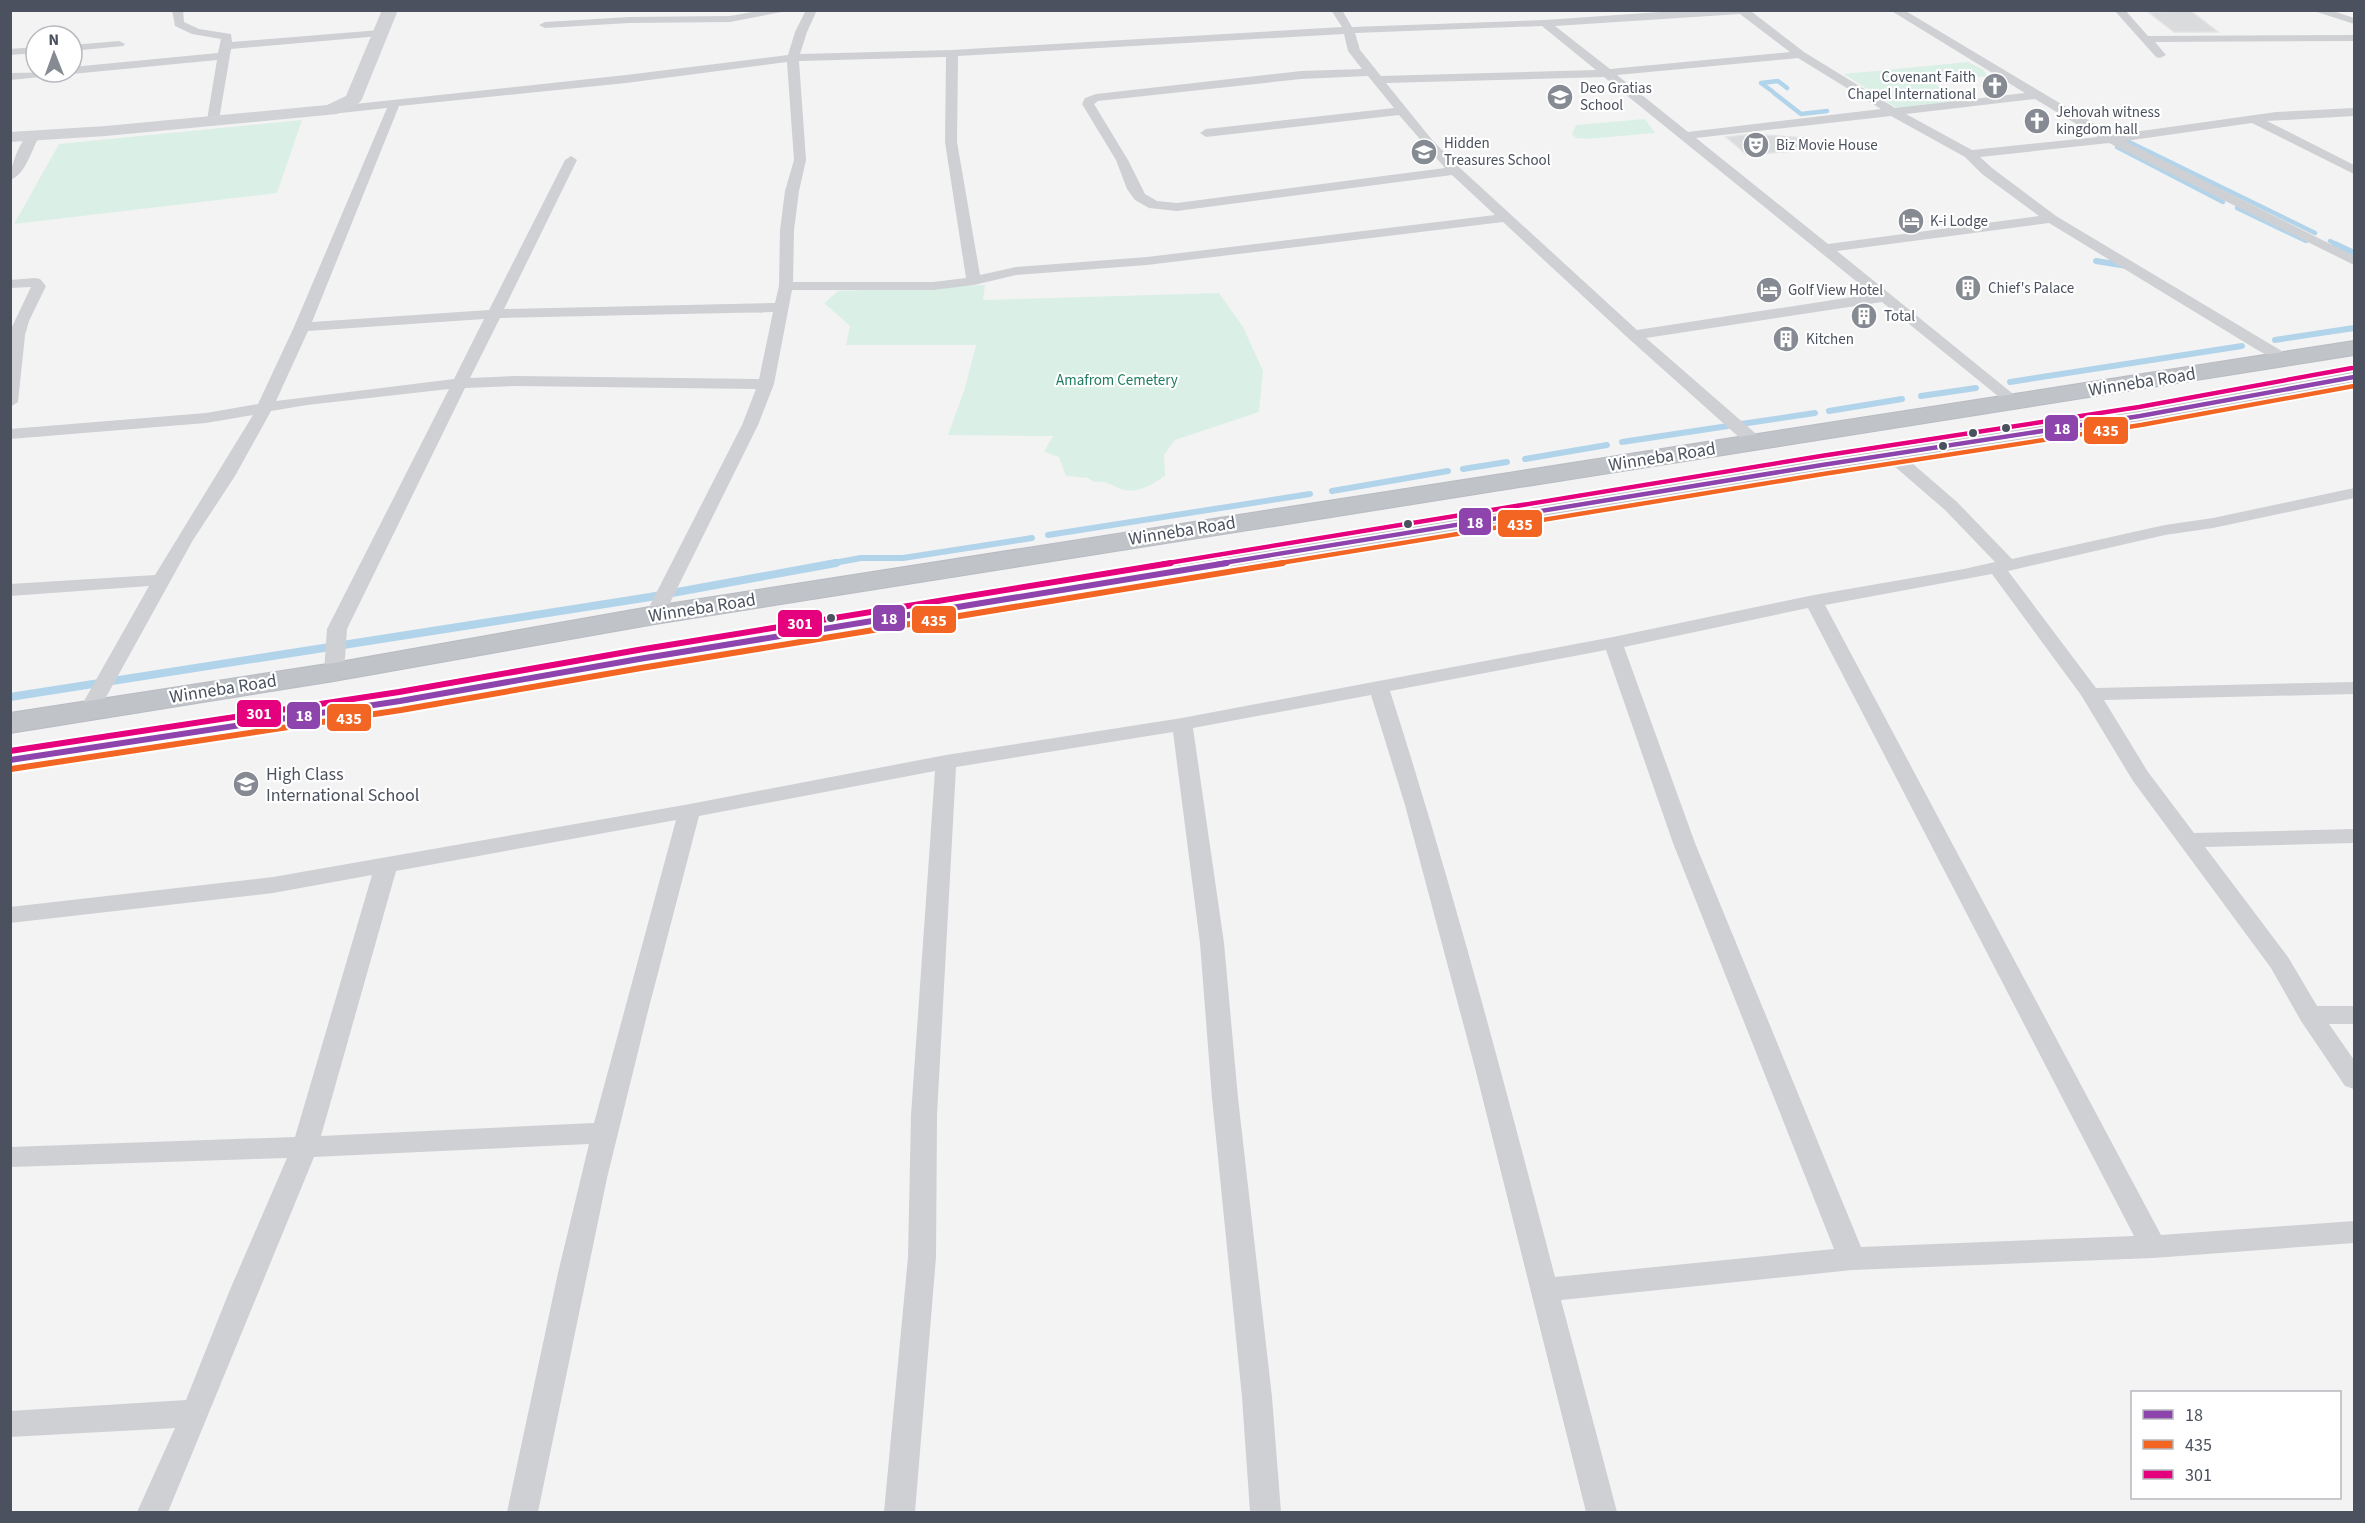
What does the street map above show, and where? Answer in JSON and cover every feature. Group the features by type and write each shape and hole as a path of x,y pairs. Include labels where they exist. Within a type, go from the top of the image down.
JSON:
{"highway":[{"name":"Winneba Road","path":"10,723 334,672 656,615 2355,348"},
{"name":"Winneba Road","path":"10,760 400,701 639,659 2140,416 2355,377"},
{"path":"1374,501 1401,536"},
{"path":"42,755 57,715"}],"street":[{"path":"177,10 179,24 196,32 227,36 213,120"},
{"path":"332,110 352,99 390,10"},
{"path":"545,25 629,20 730,19 787,10"},
{"path":"656,615 716,489 750,425 766,384 786,286 787,230 792,191 800,160 793,58 801,32 812,10"},
{"path":"1335,10 1349,30 1354,51 1402,111 1455,171 1633,335 1756,443"},
{"path":"10,137 394,105 793,58 952,52 1349,30 1545,23 1587,16 1748,10"},
{"path":"1895,10 2112,139 2355,261"},
{"path":"2119,10 2160,56"},
{"path":"2316,10 2355,21"},
{"path":"1743,11 1800,54 1895,113 1971,154 1987,171 2051,219 2153,279 2231,329 2288,359"},
{"path":"1545,23 2015,402"},
{"path":"84,69 380,33"},
{"path":"2145,39 2355,38"},
{"path":"84,47 119,44"},
{"path":"952,52 951,142 974,281"},
{"path":"1455,171 1198,205 1177,207 1154,205 1140,197 1134,189 1122,160 1088,104 1096,98 1301,75 1607,73 1800,54"},
{"path":"1684,136 2037,95"},
{"path":"89,710 184,540 226,476 265,407 302,327 394,105"},
{"path":"1206,133 1402,111"},
{"path":"1971,154 2112,139 2254,119 2355,112"},
{"path":"2254,119 2355,170"},
{"path":"10,176 16,170 21,155 34,135"},
{"path":"334,672 337,629 571,160"},
{"path":"786,286 957,285 1016,271 1129,263 1505,218"},
{"path":"1824,249 2051,219"},
{"path":"10,284 35,282 39,286 21,321 17,335 10,402"},
{"path":"1633,335 1884,297"},
{"path":"302,327 494,314 781,307"},
{"path":"10,434 206,418 307,400 459,383 516,381 766,384"},
{"path":"1892,455 1967,521 2002,565 2090,694 2140,776 2280,963 2310,1016 2355,1079"},
{"path":"10,915 273,885 690,811 946,762 1182,724 1612,643 1814,601 1964,575 2002,565 2355,493"},
{"path":"10,590 162,580"},
{"path":"1814,601 2153,1247"},
{"path":"1612,643 1684,843 1852,1259"},
{"path":"1379,688 1416,805 1479,1034 1601,1512"},
{"path":"2090,694 2172,694 2355,688"},
{"path":"1182,724 1212,943 1225,1098 1257,1397 1266,1512"},
{"path":"900,1512 922,1257 924,1115 946,762"},
{"path":"524,1512 548,1387 604,1133 641,985 690,811"},
{"path":"2187,840 2355,836"},
{"path":"153,1512 305,1147 386,865"},
{"path":"2310,1016 2355,1015"},
{"path":"10,1157 305,1147 604,1133"},
{"path":"1544,1290 1852,1259 2153,1247 2355,1232"},
{"path":"10,1424 196,1413"}],"green space":[{"path":"1968,62 1984,70 1987,76 1932,82 1962,100 1897,108 1844,74"},
{"path":"1645,119 1655,133 1587,139 1576,138 1572,134 1576,125"},
{"path":"302,120 277,193 14,224 59,144"},
{"name":"Amafrom Cemetery","path":"985,285 983,300 1219,293 1243,327 1263,371 1259,412 1175,440 1164,455 1165,476 1144,488 1133,491 1121,489 1106,482 1066,476 1059,457 1044,452 1053,436 948,435 964,391 976,345 846,345 850,326 824,303 838,291"}],"building":[{"path":"2191,11 2218,32 2174,32 2148,12"},
{"name":"Biz Movie House","path":"1751,134 1807,138 1807,150 1747,155 1726,137"}],"waterway":[{"path":"1772,91 1761,83 1778,81 1787,88"},
{"path":"1774,93 1801,114 1827,111"},
{"path":"2127,141 2315,233"},
{"path":"2117,147 2223,202"},
{"path":"2237,208 2306,241"},
{"path":"2330,241 2338,245"},
{"path":"2335,244 2354,253"},
{"path":"2096,261 2127,266"},
{"path":"2275,340 2354,328"},
{"path":"2010,382 2242,346"},
{"path":"1921,396 1976,388"},
{"path":"1829,411 1902,399"},
{"path":"1741,424 1815,413"},
{"path":"1622,442 1728,426"},
{"path":"1525,459 1607,445"},
{"path":"1463,469 1507,462"},
{"path":"1332,491 1448,471"},
{"path":"1048,535 1310,494"},
{"path":"828,564 861,558 903,558 1032,538"},
{"path":"10,697 650,597 836,563"}],"transit line":[{"name":"301","path":"10,751 399,692 638,650 1821,456 2139,407 2352,368"},
{"name":"18","path":"10,760 400,701 639,659 1822,465 2140,416 2354,377"},
{"name":"435","path":"11,769 401,710 641,668 1823,474 2141,425 2354,386"}],"place":[{"name":"Covenant Faith Chapel International","path":"1995,86"},
{"name":"Deo Gratias School","path":"1560,97"},
{"name":"Jehovah witness kingdom hall","path":"2037,121"},
{"name":"Biz Movie House","path":"1756,145"},
{"name":"Hidden Treasures School","path":"1424,152"},
{"name":"K-i Lodge","path":"1911,221"},
{"name":"Chief's Palace","path":"1968,288"},
{"name":"Golf View Hotel","path":"1769,290"},
{"name":"Total","path":"1864,316"},
{"name":"Kitchen","path":"1786,339"},
{"name":"High Class International School","path":"246,784"}]}
